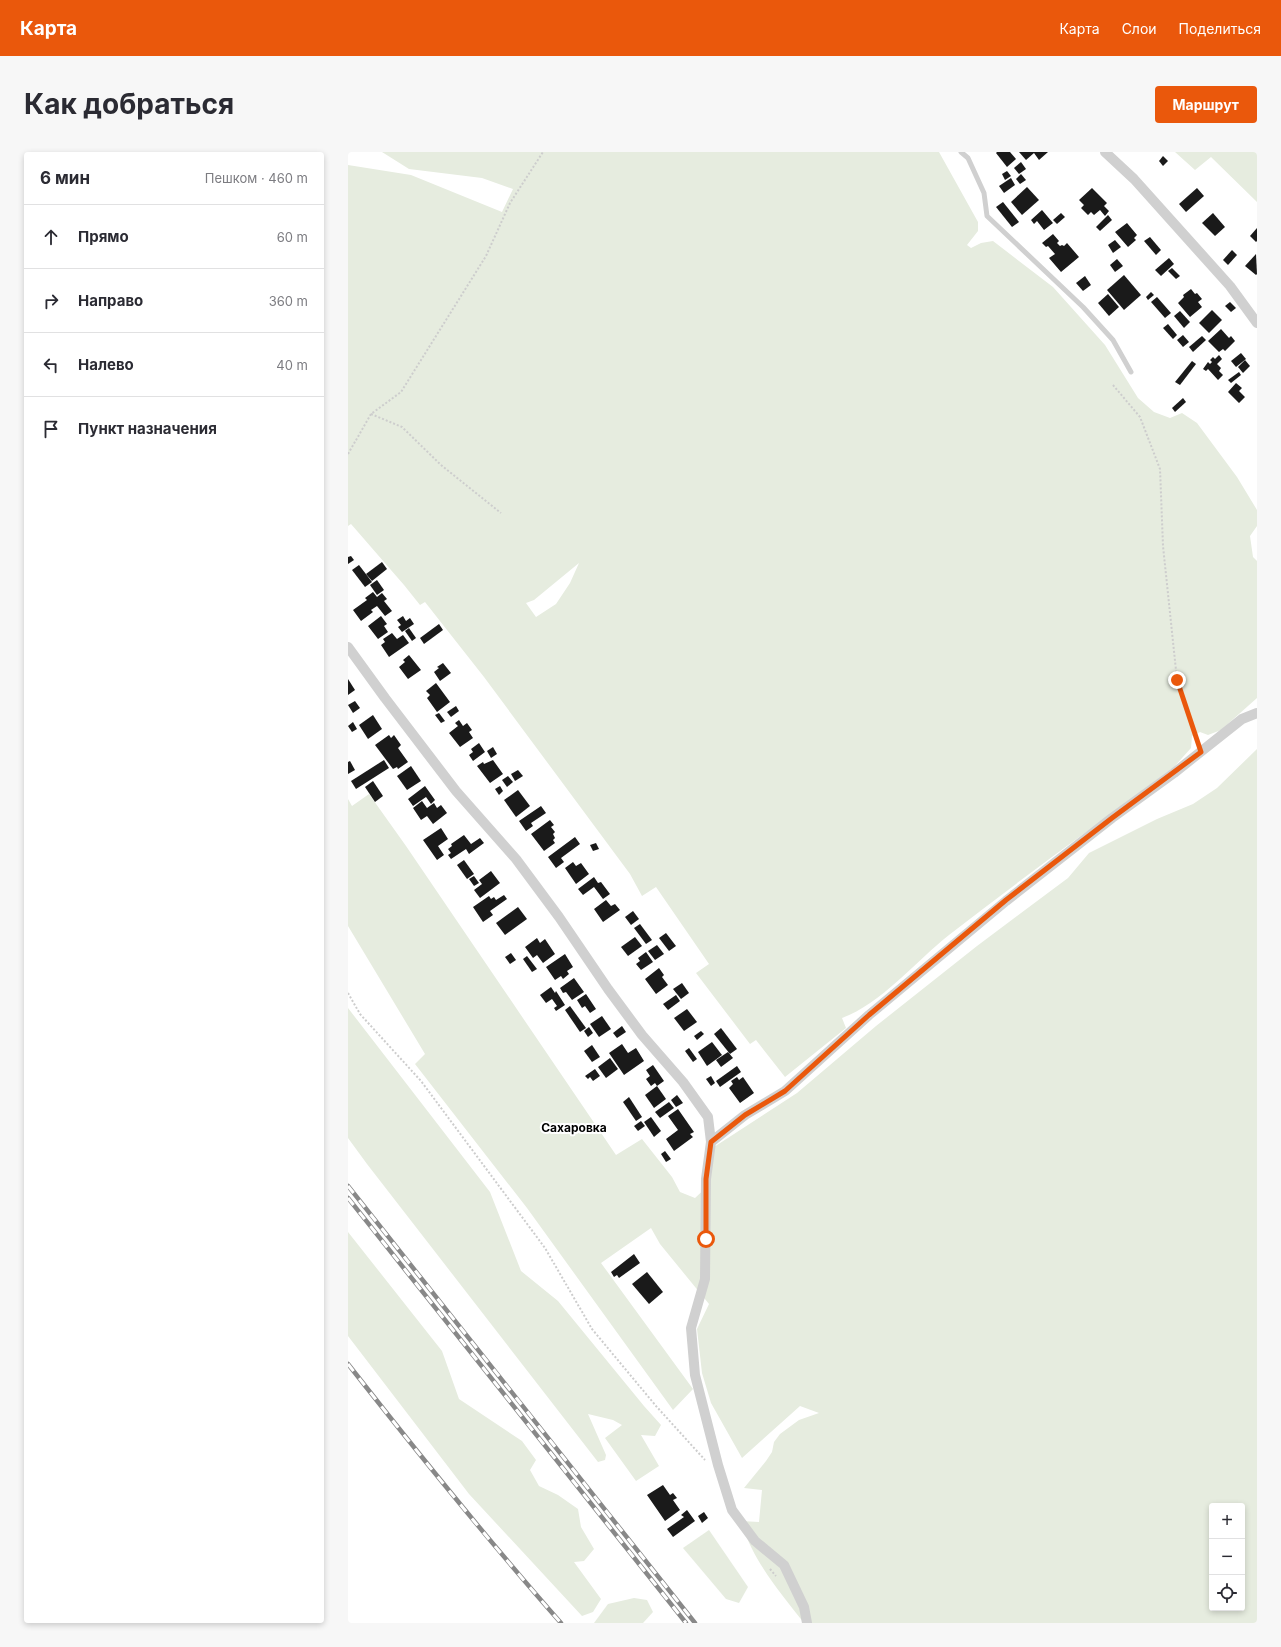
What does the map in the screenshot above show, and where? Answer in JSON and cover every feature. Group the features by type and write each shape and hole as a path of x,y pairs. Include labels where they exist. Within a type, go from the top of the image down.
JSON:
{"street":[{"path":"1105,152 1134,179 1230,286 1257,323"},
{"path":"348,647 456,791 520,865 559,917 608,989 642,1035 683,1082 708,1117 711,1142 706,1179 705,1279 691,1328 695,1375 718,1464 732,1510 755,1541 784,1565 804,1607 807,1623"},
{"path":"711,1142 745,1115 785,1091 869,1015 1006,900 1112,818 1201,752 1242,719 1257,713"}],"lane":[{"path":"961,152 968,158 984,193 987,216 1103,329 1113,340 1131,372"}],"path":[{"path":"348,454 371,414 401,392 486,256 510,203 543,152"},
{"path":"1113,385 1140,417 1160,469 1163,546 1177,680 1201,752"},
{"path":"371,414 402,427 441,465 501,513"},
{"path":"348,993 360,1014 422,1081 545,1248 592,1329 656,1406 706,1461"},
{"path":"769,1568 779,1579"}],"shaded area":[{"path":"382,152 939,152 978,222 978,231 967,245 971,248 981,243 993,241 1053,287 1105,345 1138,398 1154,412 1170,418 1182,413 1197,423 1237,477 1257,510 1257,526 1250,536 1253,557 1257,561 1257,698 1221,730 1208,735 1200,732 1192,736 1191,748 1174,767 949,935 871,1003 842,1018 846,1028 785,1077 756,1040 750,1044 696,973 709,964 656,887 642,896 630,874 484,677 425,602 420,605 351,524 348,526 348,165 411,175 502,212 513,189 482,178 409,169","holes":["579,563 570,583 556,604 536,617 526,603 534,600"]},
{"path":"1175,152 1257,152 1257,202 1211,157 1195,170"},
{"path":"1257,749 1257,1623 804,1623 759,1562 741,1521 759,1522 762,1490 744,1488 772,1452 774,1442 780,1434 799,1420 819,1413 800,1406 742,1458 711,1403 702,1373 697,1329 709,1304 660,1244 651,1228 601,1263 693,1389 673,1410 527,1208 415,1064 425,1054 348,926 348,799 352,806 369,794 616,1155 642,1139 672,1177 680,1192 695,1198 710,1184 714,1147 797,1093 876,1026 977,946 1068,878 1089,853 1157,819 1193,804 1217,788"},
{"path":"348,1008 490,1192 521,1271 558,1301 661,1425 655,1436 641,1435 659,1466 636,1481 605,1438 622,1425 613,1420 588,1414 606,1455 605,1460 598,1462 348,1138"},
{"path":"348,1232 442,1351 459,1399 522,1441 536,1460 530,1470 539,1486 558,1495 578,1509 581,1527 594,1549 584,1561 574,1562 601,1599 593,1612 582,1616 469,1494 348,1336"},
{"path":"709,1530 748,1587 739,1603 726,1599 683,1548"},
{"path":"634,1598 647,1600 653,1612 643,1623 594,1623 608,1604"}],"building":[{"path":"1010,152 1016,159 1007,167 996,153"},
{"path":"1019,152 1048,152 1039,160 1034,153 1026,160"},
{"path":"1163,156 1168,161 1163,166 1159,161"},
{"path":"1021,162 1026,169 1019,174 1014,168"},
{"path":"1007,171 1011,176 1005,180 1002,174"},
{"path":"1021,174 1026,180 1020,184 1016,179"},
{"path":"1011,178 1015,185 1004,193 999,186"},
{"path":"1027,187 1039,200 1022,215 1011,202"},
{"path":"1092,188 1107,203 1104,206 1109,211 1105,216 1100,210 1094,215 1091,212 1088,215 1081,208 1084,205 1079,200"},
{"path":"1197,188 1204,196 1186,212 1179,204"},
{"path":"1003,202 1019,222 1012,227 996,207"},
{"path":"1042,210 1053,223 1044,230 1037,221 1034,224 1031,220"},
{"path":"1061,213 1065,217 1057,224 1053,220"},
{"path":"1213,213 1225,227 1215,236 1202,223"},
{"path":"1108,215 1112,220 1100,231 1096,227"},
{"path":"1127,223 1137,235 1134,238 1136,240 1128,247 1115,232"},
{"path":"1257,228 1257,241 1256,242 1250,236"},
{"path":"1053,234 1059,241 1057,243 1060,246 1064,246 1067,243 1079,257 1061,272 1049,258 1055,254 1048,246 1046,247 1042,243"},
{"path":"1150,237 1161,250 1156,255 1144,241"},
{"path":"1115,240 1121,247 1113,253 1108,245"},
{"path":"1232,250 1237,255 1228,265 1223,260"},
{"path":"1256,254 1257,274 1256,275 1245,266"},
{"path":"1169,258 1174,264 1161,276 1155,270"},
{"path":"1117,259 1123,266 1115,272 1110,265"},
{"path":"1172,268 1180,276 1176,279 1168,271"},
{"path":"1124,275 1141,295 1124,310 1107,290"},
{"path":"1085,276 1091,285 1083,291 1076,283"},
{"path":"1191,289 1202,299 1198,302 1202,307 1190,317 1178,303 1184,297 1183,295"},
{"path":"1151,292 1154,295 1148,300 1146,297"},
{"path":"1108,294 1119,307 1109,316 1098,303"},
{"path":"1157,297 1171,313 1165,318 1151,302"},
{"path":"1230,302 1236,308 1231,312 1225,306"},
{"path":"1212,310 1222,320 1209,333 1199,323"},
{"path":"1180,311 1190,322 1184,328 1174,316"},
{"path":"1168,324 1177,335 1173,339 1163,328"},
{"path":"1221,329 1229,338 1231,336 1235,341 1225,351 1223,349 1219,352 1208,341"},
{"path":"1183,335 1189,342 1183,347 1177,340"},
{"path":"1202,336 1206,340 1193,352 1189,347"},
{"path":"1241,353 1246,359 1236,367 1231,361"},
{"path":"1219,355 1222,359 1217,364 1221,368 1219,371 1223,375 1218,380 1208,369 1206,371 1203,369 1208,362 1210,364 1212,362 1210,360 1213,357 1215,359"},
{"path":"1245,360 1250,366 1243,373 1238,367"},
{"path":"1192,361 1196,364 1180,385 1175,382"},
{"path":"1239,372 1241,375 1231,383 1228,380"},
{"path":"1236,383 1242,388 1239,391 1245,397 1239,403 1228,392"},
{"path":"1183,398 1186,402 1175,412 1172,408"},
{"path":"351,556 354,560 348,564 348,557"},
{"path":"382,562 387,569 372,581 366,574"},
{"path":"359,565 372,582 365,587 352,570"},
{"path":"377,580 384,590 377,595 370,585"},
{"path":"373,592 377,597 382,593 387,599 384,601 392,611 385,616 377,606 371,610 373,612 361,621 353,610 367,600 365,598"},
{"path":"381,616 387,624 384,626 388,632 378,639 368,626"},
{"path":"403,616 406,621 410,618 414,624 402,632 398,627 401,625 397,620"},
{"path":"439,624 443,630 424,644 420,638"},
{"path":"409,628 416,638 412,641 405,631"},
{"path":"392,633 397,639 403,635 409,643 389,657 381,645 385,642 383,639"},
{"path":"409,655 421,670 408,679 399,667 405,662 403,660"},
{"path":"443,663 451,673 440,681 434,672 439,668 437,667"},
{"path":"348,679 355,690 348,695"},
{"path":"436,683 450,702 437,712 427,698 430,695 426,691"},
{"path":"355,701 360,708 353,713 348,705"},
{"path":"456,706 459,711 451,717 447,712"},
{"path":"439,713 445,721 441,723 435,715"},
{"path":"373,715 382,729 368,739 359,725"},
{"path":"459,720 463,726 467,723 472,730 469,732 473,738 460,747 449,733 458,726 455,723"},
{"path":"353,722 357,729 352,732 348,726"},
{"path":"389,735 391,738 394,735 401,745 398,748 408,762 398,769 397,767 393,769 375,745"},
{"path":"479,743 485,752 473,761 469,755 473,752 471,749"},
{"path":"493,747 497,754 491,758 487,751"},
{"path":"384,760 389,768 356,789 351,781"},
{"path":"493,760 503,774 490,783 477,766 483,762 484,764"},
{"path":"350,761 355,770 348,774 348,762"},
{"path":"411,766 421,781 407,790 397,776"},
{"path":"518,770 523,776 515,781 511,774"},
{"path":"508,776 513,782 507,787 502,780"},
{"path":"373,781 383,796 375,802 365,787"},
{"path":"425,786 435,800 431,804 426,797 413,806 408,799"},
{"path":"500,786 503,791 499,795 495,789"},
{"path":"518,790 530,806 516,817 504,800"},
{"path":"422,801 427,808 434,803 437,808 441,805 447,813 433,824 427,816 421,820 413,808"},
{"path":"541,806 546,813 531,823 533,826 526,831 519,821"},
{"path":"550,820 554,825 551,827 555,832 553,834 555,838 553,840 555,843 544,851 531,834"},
{"path":"441,828 448,839 438,846 444,855 437,860 423,840"},
{"path":"464,835 471,844 480,838 484,843 469,854 466,849 451,859 448,855 451,853 448,849 452,846 451,844"},
{"path":"575,837 580,844 561,858 564,862 556,868 548,857"},
{"path":"596,843 599,849 593,851 590,845"},
{"path":"464,860 474,874 467,879 457,865"},
{"path":"573,862 576,866 581,863 589,874 576,884 565,868"},
{"path":"491,871 500,883 480,898 474,890 482,884 479,880"},
{"path":"474,876 479,883 474,886 469,879"},
{"path":"594,877 598,883 601,882 610,894 603,899 594,887 583,895 578,889"},
{"path":"504,895 507,899 490,911 493,915 483,922 473,907 489,896 491,899 494,897 496,900"},
{"path":"606,900 611,906 615,904 620,910 603,922 594,909"},
{"path":"518,907 527,919 505,935 496,923"},
{"path":"633,911 639,919 631,925 625,917"},
{"path":"640,924 652,940 646,944 634,928"},
{"path":"666,933 676,946 669,951 659,938"},
{"path":"635,937 642,946 628,956 621,947"},
{"path":"537,938 540,943 545,939 555,954 543,963 537,955 533,958 525,947"},
{"path":"657,945 664,954 655,960 648,951"},
{"path":"646,952 653,962 641,970 636,964 640,961 638,958"},
{"path":"511,953 516,960 510,964 505,957"},
{"path":"565,954 573,967 567,971 569,974 563,979 561,976 555,980 546,967"},
{"path":"527,956 537,969 532,972 523,959"},
{"path":"659,968 664,975 662,977 668,985 656,994 645,979"},
{"path":"574,978 584,992 572,1000 566,992 563,993 560,988"},
{"path":"682,983 689,993 681,999 673,989"},
{"path":"551,987 555,993 556,991 565,1005 556,1011 554,1008 557,1006 552,999 546,1003 540,995"},
{"path":"586,994 596,1009 590,1013 585,1006 582,1008 577,1000"},
{"path":"676,995 680,1001 668,1010 663,1004"},
{"path":"570,1006 586,1028 580,1032 565,1010"},
{"path":"687,1009 697,1022 684,1031 674,1018"},
{"path":"602,1016 611,1029 599,1037 590,1024"},
{"path":"622,1026 626,1032 617,1038 613,1033"},
{"path":"589,1027 593,1033 588,1037 584,1031"},
{"path":"721,1028 737,1049 730,1054 714,1034"},
{"path":"701,1031 704,1034 697,1040 694,1036"},
{"path":"712,1042 722,1055 707,1066 698,1052"},
{"path":"622,1044 628,1053 636,1048 644,1061 624,1075 609,1053"},
{"path":"592,1045 600,1057 592,1062 584,1051"},
{"path":"689,1048 697,1059 693,1062 685,1051"},
{"path":"728,1052 733,1058 721,1067 716,1060"},
{"path":"610,1058 618,1069 606,1078 598,1067"},
{"path":"653,1065 664,1081 657,1086 655,1083 651,1086 646,1079 650,1076 646,1070"},
{"path":"737,1066 741,1072 720,1087 716,1081"},
{"path":"595,1069 600,1076 593,1081 590,1077 588,1079 585,1076"},
{"path":"711,1076 715,1083 711,1086 706,1079"},
{"path":"737,1077 739,1080 743,1077 754,1093 740,1103 729,1088 733,1084 731,1081"},
{"path":"657,1086 666,1099 654,1108 645,1095"},
{"path":"677,1095 683,1103 676,1107 671,1100"},
{"path":"629,1097 642,1117 636,1121 623,1102"},
{"path":"669,1102 674,1108 660,1118 655,1112"},
{"path":"678,1109 694,1132 690,1134 693,1137 674,1151 666,1139 678,1130 668,1116"},
{"path":"651,1117 661,1131 654,1137 644,1122"},
{"path":"641,1121 645,1126 638,1131 634,1126"},
{"path":"665,1151 671,1159 666,1162 661,1154"},
{"path":"634,1254 640,1263 619,1278 617,1275 614,1277 611,1272"},
{"path":"647,1272 663,1292 649,1304 632,1284"},
{"path":"663,1485 670,1495 673,1493 677,1498 673,1500 680,1510 665,1521 647,1495"},
{"path":"687,1510 695,1521 673,1537 667,1529 684,1517 681,1515"},
{"path":"704,1512 708,1518 702,1523 698,1516"}],"railway":[{"path":"348,1186 695,1623"},
{"path":"348,1198 686,1623"},
{"path":"348,1364 453,1495 561,1623"}],"district":[{"name":"Сахаровка","path":"574,1127"}],"route":[{"path":"706,1239 706,1179 711,1142 745,1115 785,1091 869,1015 1006,900 1112,818 1201,752 1177,680"}]}
